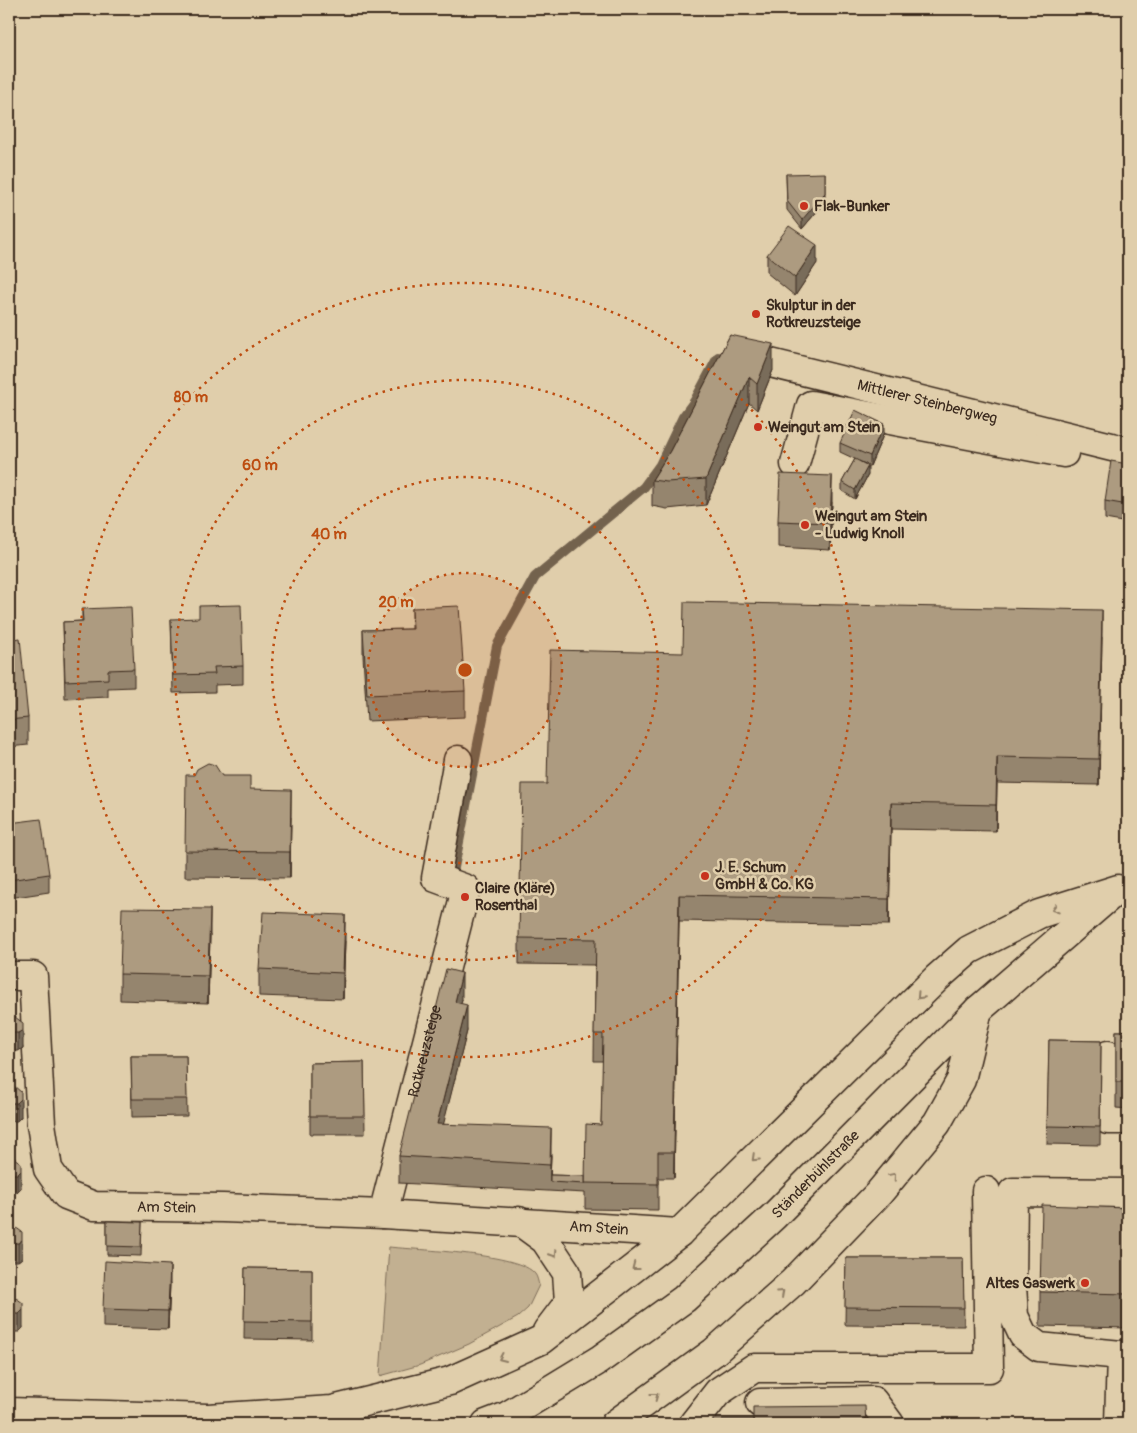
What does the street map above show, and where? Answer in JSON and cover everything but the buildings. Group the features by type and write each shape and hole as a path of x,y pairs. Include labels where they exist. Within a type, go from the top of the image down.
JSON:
{"main road":[{"name":"Mittlerer Steinbergweg","path":"726,353 1128,451"},
{"path":"795,464 811,405 1117,463 1128,462"},
{"name":"Rotkreuzsteige","path":"383,1214 466,889 436,878 458,760"},
{"path":"9,1412 208,1418 332,1417 450,1381 541,1340 679,1233 937,978 969,950 1039,914 1123,886"},
{"name":"Ständerbühlstraße","path":"496,1420 599,1360 684,1299 774,1216 978,1010 1123,886"},
{"name":"Am Stein","path":"9,976 33,976 41,1124 48,1169 66,1195 94,1206 223,1208 383,1214 519,1221 679,1233"},
{"path":"615,1424 714,1352 793,1282 878,1193 937,1123 961,1080 978,1010"},
{"path":"1108,1055 1108,1120 1128,1120"},
{"path":"694,1424 718,1392 754,1368 989,1368 986,1191"},
{"path":"1119,1424 1121,1355 1039,1347 1023,1335 1014,1316 1012,1286 1013,1192 1128,1193"},
{"path":"519,1221 545,1240 566,1273 569,1302 541,1340"},
{"path":"760,1404 873,1401 890,1424"}],"shaded area":[{"path":"389,1247 444,1251 510,1261 526,1267 535,1274 539,1285 528,1308 518,1317 469,1344 420,1365 380,1376"}],"waterway":[{"path":"451,883 497,646 535,577 644,487 660,465 683,417 694,402 718,357"}],"place":[{"name":"Flak-Bunker","path":"804,206"},
{"name":"Skulptur in der Rotkreuzsteige","path":"756,314"},
{"name":"Weingut am Stein","path":"758,427"},
{"name":"Weingut am Stein - Ludwig Knoll","path":"805,525"},
{"name":"J. E. Schum GmbH & Co. KG","path":"705,876"},
{"name":"Claire (Kläre) Rosenthal","path":"465,897"},
{"name":"Altes Gaswerk","path":"1085,1283"}]}
